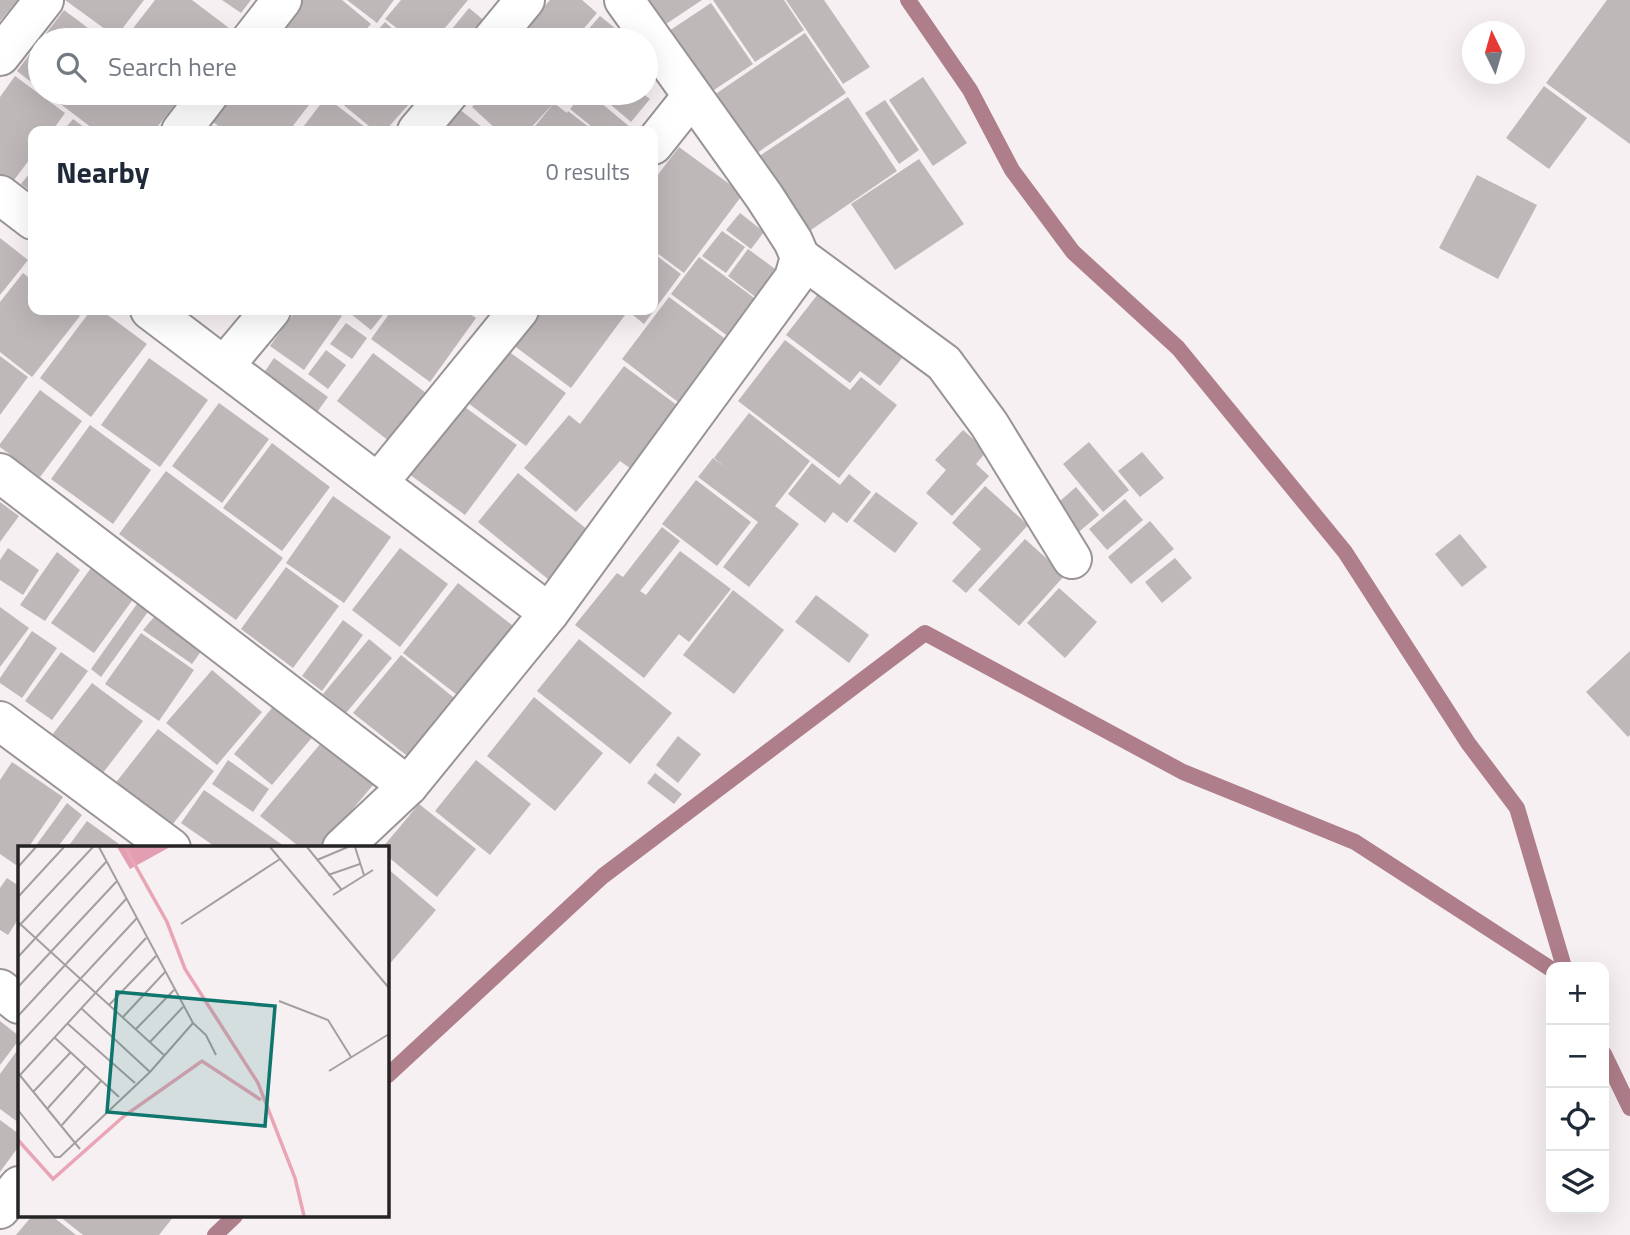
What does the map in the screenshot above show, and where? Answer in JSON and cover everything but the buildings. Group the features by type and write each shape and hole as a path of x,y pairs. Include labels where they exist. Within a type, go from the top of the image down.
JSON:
{"street":[{"path":"0,56 44,0"},
{"path":"260,28 282,0"},
{"path":"502,28 525,0"},
{"path":"624,0 644,28"},
{"path":"658,48 764,196 800,257 944,363 989,424 1072,559"},
{"path":"658,139 692,96"},
{"path":"185,126 201,105"},
{"path":"421,126 439,105"},
{"path":"0,195 28,216"},
{"path":"344,846 408,786 549,613 794,278 800,257"},
{"path":"157,315 549,613"},
{"path":"224,366 267,315"},
{"path":"378,483 515,315"},
{"path":"0,473 408,786"},
{"path":"0,722 168,846"},
{"path":"0,989 18,1003"},
{"path":"0,1209 18,1187"}],"waterway":[{"path":"908,0 970,90 1012,170 1073,252 1178,348 1345,552 1468,743 1517,808 1563,962"},
{"path":"388,1075 603,876 925,633 1183,772 1355,842 1546,966"},
{"path":"1609,1064 1630,1108"},
{"path":"215,1235 233,1218"}]}
